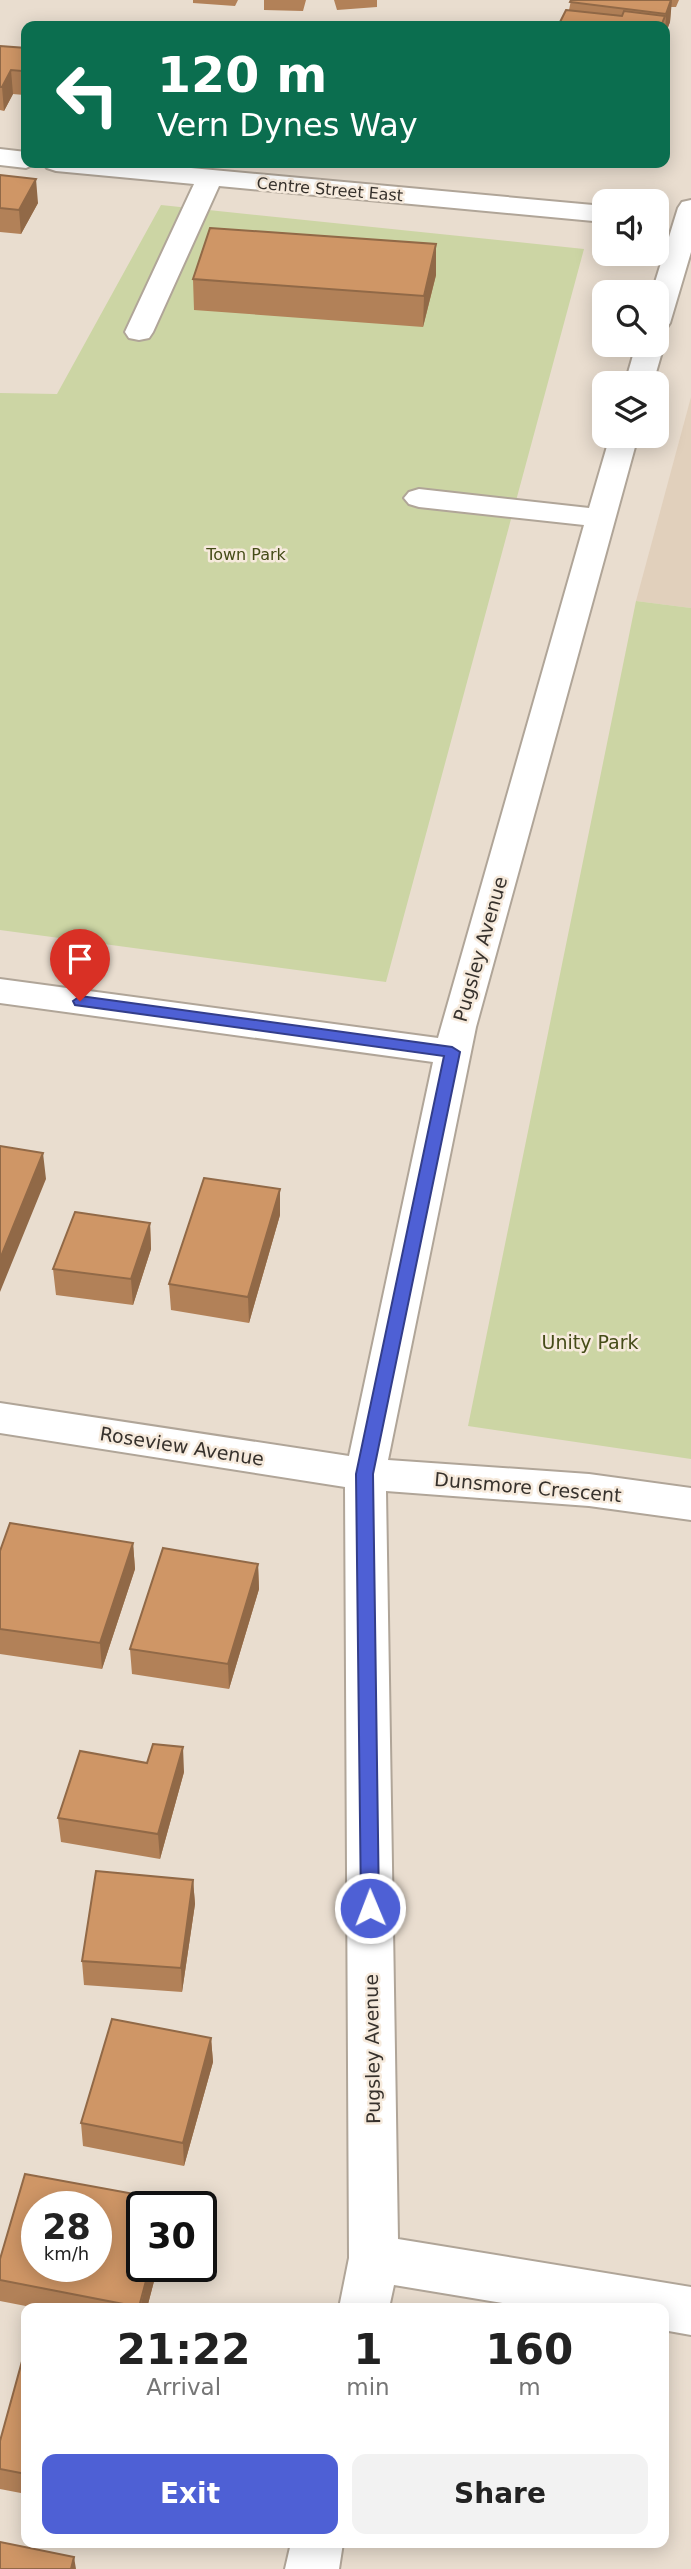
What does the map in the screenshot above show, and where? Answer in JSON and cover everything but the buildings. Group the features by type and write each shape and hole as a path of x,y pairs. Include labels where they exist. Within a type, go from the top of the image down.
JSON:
{"street":[{"path":"0,157 21,159"},
{"name":"Centre Street East","path":"112,168 592,213"},
{"path":"139,332 210,177"},
{"path":"667,280 683,218"},
{"name":"Pugsley Avenue","path":"365,2303 374,2258 365,1474 452,1052 620,448"},
{"path":"419,498 600,518"},
{"path":"0,990 452,1052"},
{"name":"Roseview Avenue","path":"0,1418 365,1474"},
{"name":"Dunsmore Crescent","path":"365,1474 589,1490 691,1504"},
{"path":"374,2258 643,2303"},
{"path":"669,2307 691,2311"},
{"path":"312,2569 316,2548"}],"shaded area":[{"path":"691,397 691,608 636,601"}],"green space":[{"name":"Town Park","path":"161,205 584,249 386,982 0,930 0,393 57,394"},
{"name":"Unity Park","path":"636,601 691,608 691,1459 468,1426"}],"route":[{"path":"80,1001 452,1052 365,1474 370,1908"}]}
